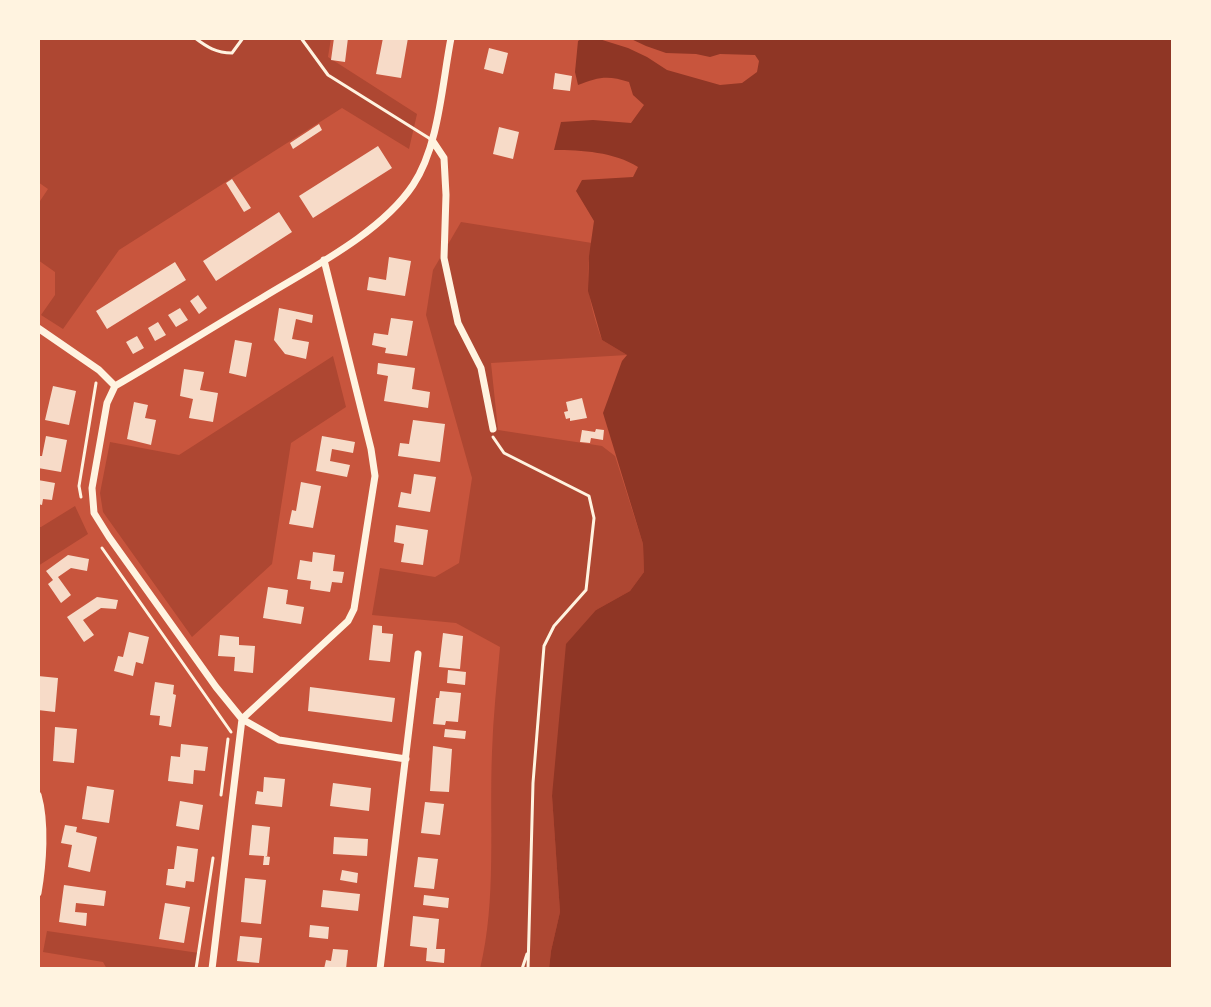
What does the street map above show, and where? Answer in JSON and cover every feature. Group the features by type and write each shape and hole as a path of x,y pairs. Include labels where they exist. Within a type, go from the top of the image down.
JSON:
{"street":[{"path":"406,759 279,740 242,719 109,537 94,513 92,488 107,403 115,386 357,239 399,203 414,184 432,140 451,38"},
{"path":"432,140 444,158 444,258 458,323 481,368 493,429"},
{"path":"212,969 242,719 348,621 354,609 375,476 324,260"},
{"path":"38,328 99,370 115,386"},
{"path":"380,969 418,654"},
{"path":"38,795 42,840 38,893"}],"lane":[{"path":"195,38 221,53 232,53 243,38"},
{"path":"301,38 328,75 432,140"}],"path":[{"path":"493,429 493,437 504,453 589,496 594,518 586,590 554,626 544,646 533,783 528,969"},
{"path":"220,801 226,744 231,732"},
{"path":"196,969 213,859"},
{"path":"522,969 528,950"}],"shaded area":[{"path":"38,38 331,38 328,57 417,114 409,149 342,108 119,250 63,329 41,315 55,295 55,272 38,260 38,204 48,189 38,182"},
{"path":"596,38 628,48 667,70 720,85 742,83 757,72 759,61 755,55 720,54 710,57 666,53 629,38 1173,38 1173,969 549,969 560,912 552,796 566,644 596,610 630,591 644,572 643,544 603,413 627,355 602,340 588,291 594,221 576,191 582,180 633,177 638,167 608,155 554,150 561,122 593,120 631,123 644,105 633,95 629,82 603,78 578,85 575,72 578,41"},
{"path":"461,222 592,243 588,281 598,328 602,340 627,355 491,363 498,430 602,446 615,456 643,544 644,572 630,591 596,610 552,796 560,912 549,969 480,969 489,916 491,779 500,647 456,623 372,615 380,568 435,577 459,563 472,478 426,315 433,270"},
{"path":"333,356 346,407 291,443 272,564 192,637 103,512 100,493 110,442 179,455"},
{"path":"75,506 88,534 38,566 38,527"},
{"path":"47,931 199,953 196,969 107,969 103,962 43,952"}],"building":[{"path":"334,38 348,38 345,62 331,60"},
{"path":"383,38 408,38 401,78 376,74"},
{"path":"489,48 508,53 503,74 484,69"},
{"path":"555,73 572,76 570,91 553,89"},
{"path":"319,124 322,130 293,149 290,143"},
{"path":"499,127 519,132 513,159 493,154"},
{"path":"378,146 392,168 313,218 299,196"},
{"path":"232,179 251,208 244,212 226,183"},
{"path":"279,212 292,232 216,281 203,261"},
{"path":"389,257 411,261 405,296 367,290 369,277 386,280"},
{"path":"175,262 186,280 107,329 96,311"},
{"path":"198,295 207,308 199,314 190,301"},
{"path":"180,308 188,320 176,327 168,315"},
{"path":"279,308 313,315 312,323 296,319 292,339 309,342 306,359 285,354 274,340"},
{"path":"391,318 413,321 407,356 385,353 386,348 372,345 374,333 388,335"},
{"path":"158,322 166,335 155,341 148,328"},
{"path":"137,336 144,348 133,354 126,342"},
{"path":"235,340 252,343 246,377 229,373"},
{"path":"378,363 415,368 412,389 430,392 428,408 384,401 388,376 377,374"},
{"path":"184,369 204,372 200,390 218,393 213,422 189,418 193,399 180,396"},
{"path":"53,386 76,391 69,425 45,420"},
{"path":"582,398 587,418 566,419 566,402"},
{"path":"134,402 148,405 145,418 156,420 151,445 127,439"},
{"path":"413,420 445,424 440,462 398,456 400,443 409,444"},
{"path":"596,429 604,430 603,440 591,438 590,443 580,442 582,430 595,432"},
{"path":"46,436 67,440 61,472 38,468 38,456 42,456"},
{"path":"322,436 355,442 353,453 332,449 330,461 350,465 347,477 316,471"},
{"path":"414,474 436,477 430,512 398,507 401,492 411,494"},
{"path":"38,480 55,483 52,500 43,499 42,505 38,504"},
{"path":"301,482 321,486 313,528 289,524 292,510 296,511"},
{"path":"396,525 428,530 423,565 401,562 404,544 394,542"},
{"path":"313,552 335,555 333,571 344,572 342,583 332,582 330,592 310,589 311,581 297,579 300,560 312,562"},
{"path":"68,555 89,559 87,571 71,568 58,577 71,595 61,603 48,584 53,580 46,571"},
{"path":"268,587 288,590 286,604 304,607 301,624 263,618"},
{"path":"97,597 118,600 116,609 101,608 83,620 94,635 84,642 67,617"},
{"path":"373,625 382,626 382,633 393,634 390,662 369,660"},
{"path":"129,632 149,637 143,664 136,662 133,676 114,671 118,656 123,657"},
{"path":"443,633 463,636 460,669 439,667"},
{"path":"220,635 239,637 239,645 255,646 253,673 234,671 235,657 218,656"},
{"path":"448,670 466,672 465,685 447,683"},
{"path":"38,676 58,678 55,712 38,710"},
{"path":"155,682 174,685 173,694 176,695 171,727 159,725 160,716 150,715"},
{"path":"310,687 395,698 392,722 308,711"},
{"path":"440,691 461,693 458,722 433,724 436,698 439,698"},
{"path":"55,727 77,729 74,763 53,761"},
{"path":"445,729 466,731 465,739 444,737"},
{"path":"181,744 208,747 205,771 194,770 193,784 168,781 171,756 180,757"},
{"path":"433,746 452,749 449,792 430,791"},
{"path":"264,777 285,779 282,807 255,804 257,791 263,792"},
{"path":"333,783 371,788 369,811 330,806"},
{"path":"87,786 114,790 109,823 82,819"},
{"path":"180,801 203,805 199,830 176,826"},
{"path":"425,802 444,804 440,835 421,833"},
{"path":"65,825 77,827 76,832 97,837 90,872 68,867 72,845 61,843"},
{"path":"252,825 270,827 269,865 263,865 264,856 249,855"},
{"path":"334,837 368,839 367,856 333,854"},
{"path":"177,846 198,849 194,882 186,881 185,888 166,885 168,869 174,869"},
{"path":"418,857 438,859 434,889 414,887"},
{"path":"342,870 358,873 357,883 340,880"},
{"path":"245,878 266,880 261,924 241,922"},
{"path":"64,885 106,891 104,906 76,903 75,912 87,913 86,926 59,922"},
{"path":"323,890 360,894 358,911 321,907"},
{"path":"424,895 449,898 448,908 423,905"},
{"path":"165,903 190,907 184,943 159,939"},
{"path":"413,916 439,919 436,949 445,949 444,963 426,961 427,948 410,946"},
{"path":"310,925 329,927 328,939 309,937"},
{"path":"240,936 262,938 259,963 237,961"},
{"path":"333,949 348,950 346,969 324,969 326,960 331,961"}]}
